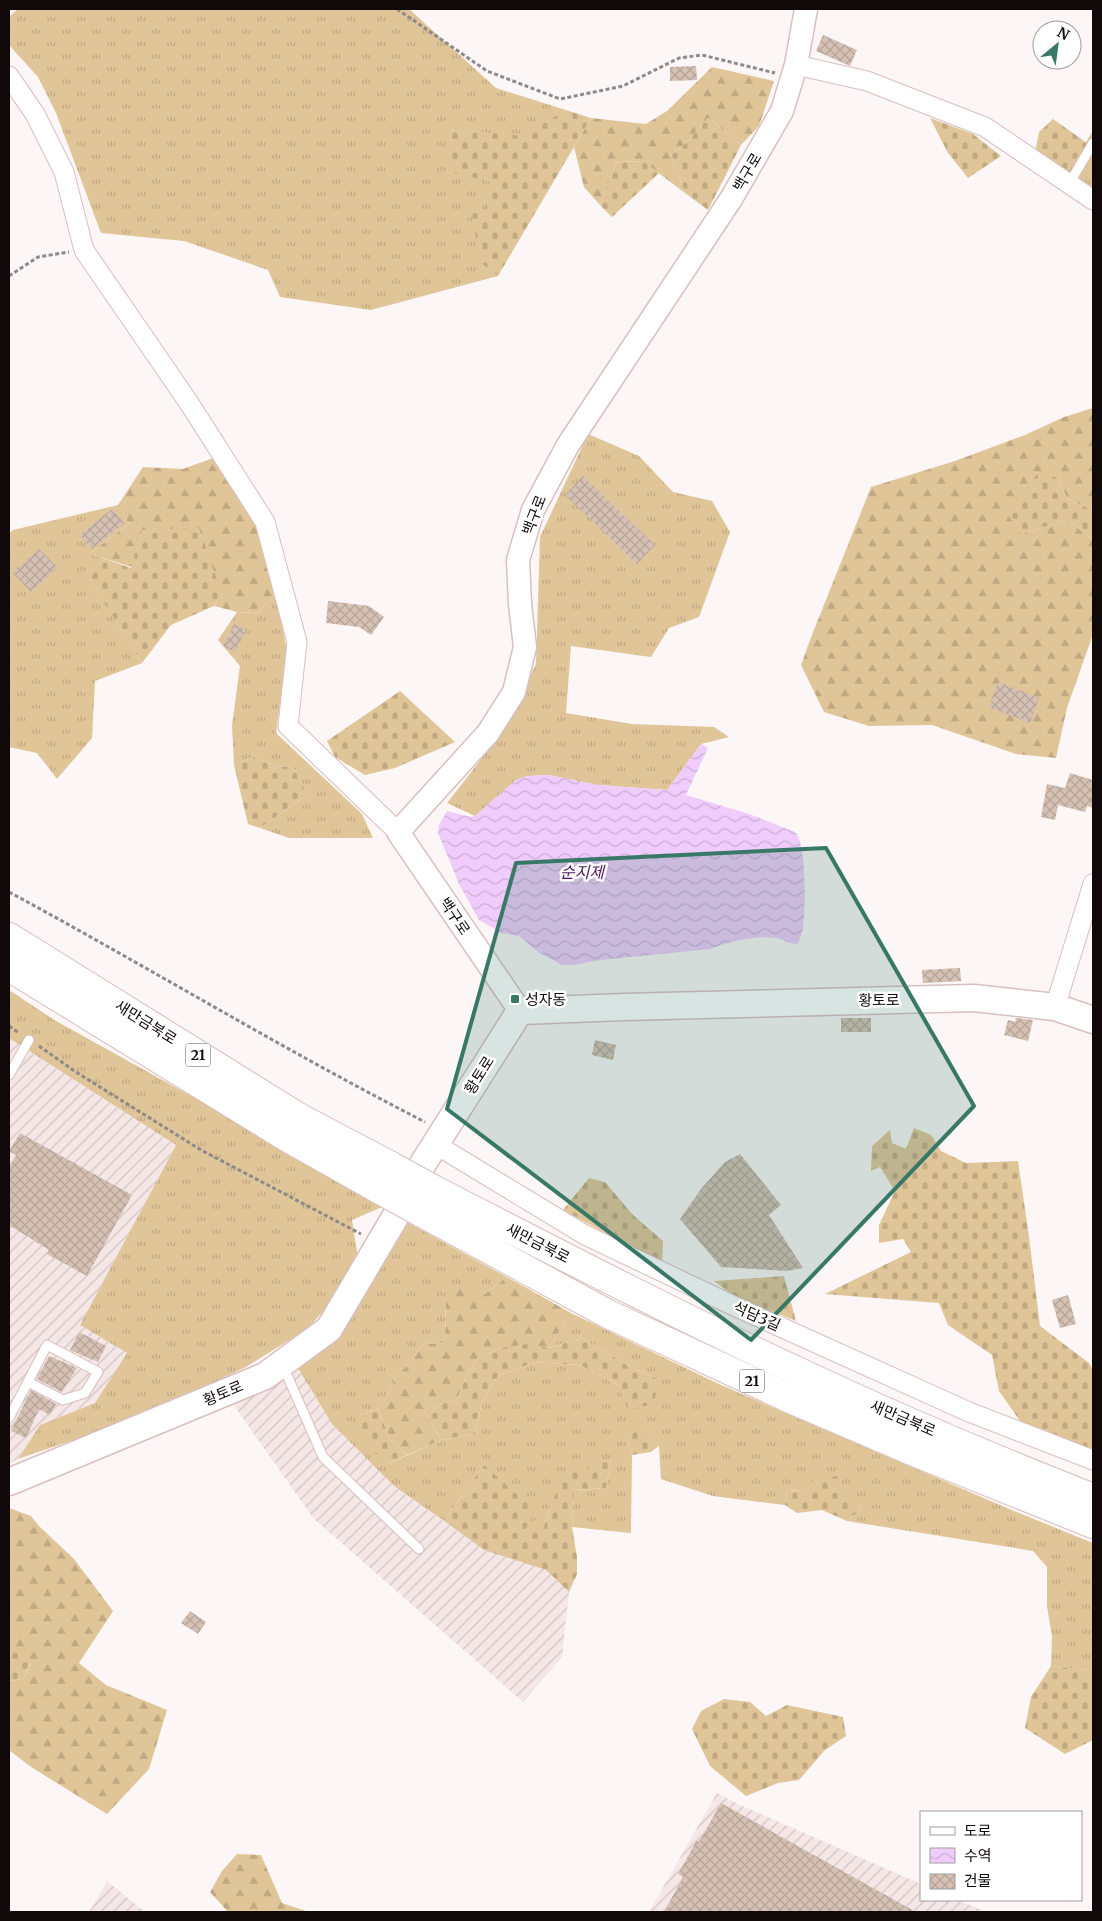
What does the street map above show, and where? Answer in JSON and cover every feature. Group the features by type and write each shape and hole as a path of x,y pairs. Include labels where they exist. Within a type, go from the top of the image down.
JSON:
{"highway":[{"name":"새만금북로","path":"9,937 300,1118 619,1285 812,1379 1093,1498"},
{"name":"새만금북로","path":"9,967 288,1138 608,1314 797,1402 909,1450 1093,1524"}],"main road":[{"name":"황토로","path":"12,1478 265,1376 329,1329 380,1244 439,1138 520,1011 974,998 1055,1007 1093,1020"}],"street":[{"name":"백구로","path":"520,1011 398,832 488,733 514,692 525,647 520,604 518,560 533,510 568,446 731,199 782,111 794,71 806,9"},
{"path":"794,71 867,81 985,128 1093,200"},
{"path":"9,76 35,114 64,172 84,250 189,403 265,522 297,642 288,726 398,832"},
{"path":"1055,1007 1093,884"},
{"name":"석담3길","path":"439,1138 585,1235 734,1306 969,1412 1093,1460"}],"lane":[{"path":"1069,184 1093,143"},
{"path":"9,1075 29,1040"},
{"path":"9,1418 47,1345 98,1372 85,1393 63,1400 28,1382"},
{"path":"282,1364 323,1457 419,1550"}],"path":[{"path":"398,9 486,71 560,98 623,86 679,58 702,55 794,71"},
{"path":"9,276 38,257 84,250"},
{"path":"9,892 339,1078 439,1138"},
{"path":"9,1026 76,1072 201,1150 380,1244"}],"highlighted area":[{"path":"826,848 974,1106 751,1340 447,1109 516,863"}],"shaded area":[{"path":"9,1038 176,1145 80,1325 127,1353 95,1403 40,1425 18,1459 9,1464"},
{"path":"296,1365 332,1424 394,1486 484,1550 546,1570 569,1592 562,1657 523,1702 313,1518 233,1404"},
{"path":"717,1793 740,1805 920,1884 920,1901 960,1901 986,1912 649,1912"},
{"path":"107,1881 145,1912 89,1912"}],"green space":[{"path":"18,9 409,9 496,88 566,110 523,137 449,129 491,181 491,204 482,264 498,276 371,310 280,297 268,270 184,241 101,233 56,113 38,77 9,45 9,17"},
{"path":"712,67 774,81 759,126 741,145 708,118 682,147 671,154 685,193 644,162 617,161 600,205 584,187 574,147 591,118 646,124 667,111"},
{"path":"566,110 591,118 498,276 482,264 471,215 491,204 491,182 449,172 449,129 523,136"},
{"path":"708,118 741,145 708,210 685,193 671,154 682,147"},
{"path":"930,118 973,134 1001,156 968,178 948,153"},
{"path":"1053,119 1087,143 1067,172 1035,153 1039,132"},
{"path":"1093,131 1093,189 1067,172"},
{"path":"617,161 644,162 659,173 612,217 600,205"},
{"path":"1093,408 1093,510 1067,499 1059,479 1021,534 1068,520 1093,540 1093,634 1067,708 1056,758 1016,754 932,725 869,726 824,712 801,665 871,487 955,461 1025,435 1064,417"},
{"path":"588,434 639,456 673,492 712,501 730,532 699,617 669,628 651,657 571,646 566,713 632,724 714,727 729,737 701,744 667,790 598,785 549,775 528,776 516,780 475,816 447,803 504,730 536,664 540,537"},
{"path":"216,457 254,516 276,594 257,613 237,612 214,606 222,594 89,554 129,524 118,505 143,467 183,469"},
{"path":"1039,471 1059,479 1067,499 1093,510 1093,540 1068,520 1021,534 1008,515"},
{"path":"118,505 129,524 89,554 105,559 90,580 142,663 95,681 92,738 57,779 37,753 9,747 9,533 13,530"},
{"path":"199,528 222,594 214,606 171,625 142,663 89,579 105,559 131,568 142,530"},
{"path":"276,594 287,651 276,733 362,814 373,838 289,838 260,828 308,794 292,766 278,767 253,757 234,765 232,725 240,666 218,640 237,612 257,613"},
{"path":"400,691 455,742 395,768 365,775 335,757 327,741"},
{"path":"253,757 278,767 292,766 308,794 260,828 248,824 234,765"},
{"path":"9,990 56,1021 213,1108 382,1207 352,1220 358,1258 338,1295 307,1329 246,1367 137,1418 18,1459 40,1425 95,1403 127,1353 80,1325 176,1145 9,1038"},
{"path":"914,1128 931,1135 941,1151 966,1163 1018,1161 1040,1326 1089,1363 1093,1370 1093,1454 1025,1428 999,1391 992,1355 948,1325 939,1303 825,1294 911,1252 903,1239 879,1243 879,1225 895,1191 880,1167 871,1171 872,1146 890,1130 892,1143 906,1149"},
{"path":"589,1178 605,1182 633,1215 663,1241 662,1264 563,1210"},
{"path":"405,1221 507,1277 485,1294 446,1295 445,1343 423,1344 408,1365 396,1376 385,1400 378,1409 359,1415 388,1464 441,1440 475,1434 482,1402 498,1376 535,1362 580,1365 618,1385 660,1380 627,1365 582,1338 549,1348 571,1313 721,1385 1093,1543 1093,1667 1088,1670 1051,1666 1052,1637 1047,1606 1047,1567 1033,1551 847,1521 864,1507 805,1491 787,1490 785,1505 713,1496 661,1479 659,1446 647,1429 627,1438 632,1455 631,1533 572,1527 574,1490 606,1488 611,1459 589,1470 551,1503 543,1529 526,1529 484,1465 444,1521 394,1486 332,1424 296,1365"},
{"path":"784,1276 796,1321 734,1296 714,1281"},
{"path":"507,1277 571,1313 549,1348 528,1345 500,1348 478,1358 466,1377 457,1399 424,1410 441,1440 407,1455 390,1439 378,1409 385,1400 396,1376 408,1365 423,1344 445,1343 446,1295 455,1287 485,1294"},
{"path":"582,1338 627,1365 660,1380 653,1404 628,1410 618,1385 580,1365 535,1362 498,1376 482,1402 475,1434 441,1440 424,1410 457,1399 466,1377 478,1358 500,1348 528,1344 549,1348"},
{"path":"378,1409 390,1439 407,1455 388,1464 371,1449 362,1432 359,1415"},
{"path":"634,1429 647,1429 659,1446 651,1452 632,1455 627,1438"},
{"path":"593,1459 611,1459 606,1488 574,1490 572,1527 577,1557 577,1574 569,1592 546,1570 484,1550 444,1521 484,1465 535,1510 526,1529 543,1529 551,1503 572,1466 589,1470"},
{"path":"837,1476 846,1500 864,1507 847,1521 822,1510 797,1513 785,1505 787,1490 805,1491 815,1479"},
{"path":"9,1508 31,1516 74,1559 113,1611 79,1663 106,1685 167,1710 149,1769 107,1814 31,1767 9,1750 9,1681 23,1679 31,1663 9,1649"},
{"path":"9,1647 31,1662 23,1679 9,1681"},
{"path":"1051,1666 1088,1670 1093,1667 1093,1740 1065,1754 1025,1728 1031,1697"},
{"path":"724,1699 750,1702 766,1716 787,1705 843,1717 846,1736 825,1750 799,1780 778,1783 746,1796 710,1766 692,1729 701,1711"},
{"path":"237,1854 261,1855 282,1903 309,1912 228,1912 210,1892 222,1871"}],"water":[{"name":"순지제","path":"701,744 708,748 686,795 749,814 795,832 799,839 804,864 805,896 802,933 798,944 781,939 760,937 711,949 562,965 538,952 519,936 501,933 479,920 459,884 438,833 439,825 447,811 471,817 475,816 516,780 528,776 549,775 598,785 667,790"}],"building":[{"path":"823,35 857,50 850,66 816,51"},
{"path":"696,66 697,80 670,81 670,67"},
{"path":"583,476 655,545 637,564 565,495"},
{"path":"112,509 124,523 92,549 80,535"},
{"path":"39,549 57,567 31,592 13,573"},
{"path":"328,601 369,606 384,617 371,635 359,627 326,623"},
{"path":"234,624 246,630 235,652 223,646"},
{"path":"998,682 1039,698 1030,723 989,707"},
{"path":"1070,773 1093,780 1093,808 1087,806 1085,812 1058,805 1055,820 1041,817 1047,784 1065,788"},
{"path":"960,968 961,981 923,983 922,970"},
{"path":"841,1018 871,1018 871,1032 841,1032"},
{"path":"1016,1018 1033,1020 1028,1041 1004,1035 1008,1020 1015,1022"},
{"path":"595,1040 616,1045 613,1060 592,1055"},
{"path":"20,1133 132,1195 87,1276 47,1254 49,1250 9,1225 9,1167 16,1155 9,1151"},
{"path":"740,1154 781,1205 769,1215 803,1268 787,1271 721,1267 680,1219 701,1189 725,1162"},
{"path":"1068,1295 1076,1324 1060,1328 1052,1300"},
{"path":"79,1332 106,1346 98,1362 70,1350"},
{"path":"49,1356 77,1368 62,1392 37,1379"},
{"path":"31,1390 56,1404 50,1415 39,1409 26,1438 11,1431"},
{"path":"190,1611 206,1622 198,1634 181,1623"},
{"path":"721,1803 916,1912 664,1912 683,1877 678,1874"}],"place":[{"name":"성자동","path":"515,999"}]}
